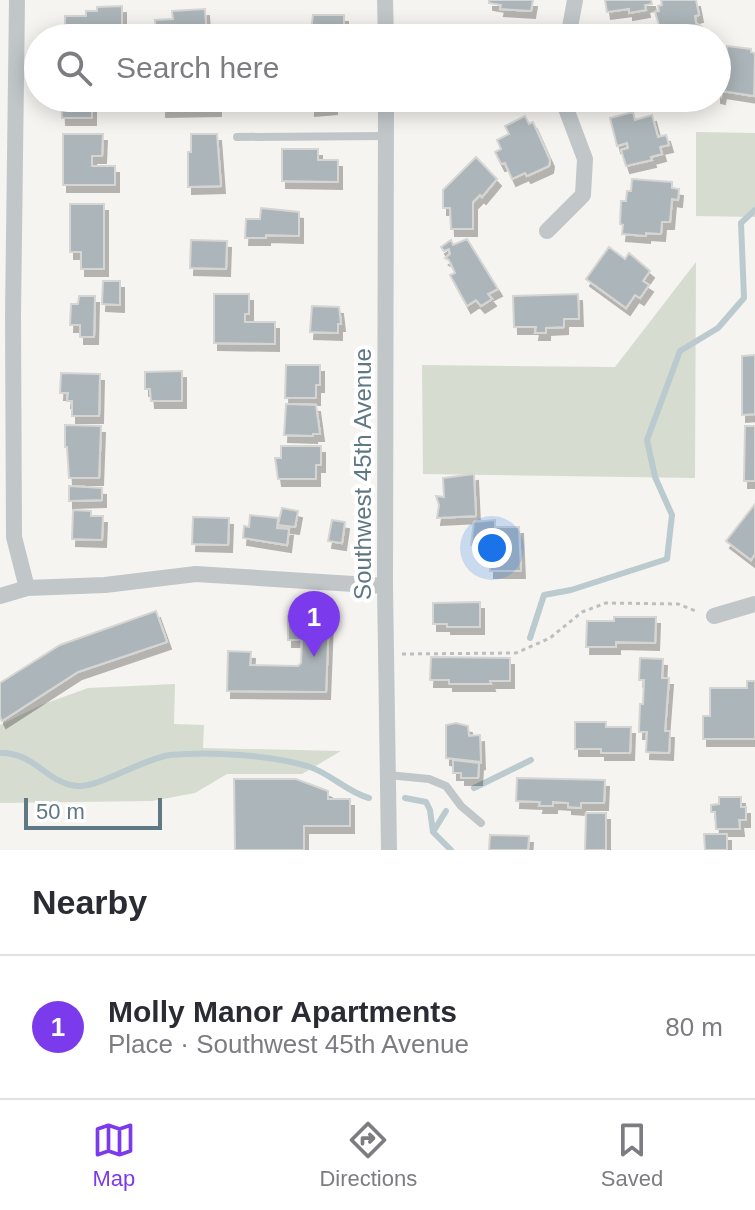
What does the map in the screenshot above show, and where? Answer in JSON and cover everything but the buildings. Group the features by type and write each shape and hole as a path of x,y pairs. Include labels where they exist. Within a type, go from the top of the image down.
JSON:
{"street":[{"path":"17,0 7,316 14,537 27,588"},
{"path":"385,0 386,24"},
{"path":"571,24 575,0"},
{"name":"Southwest 45th Avenue","path":"386,112 385,586 389,850"},
{"path":"547,231 583,195 585,159 567,112"},
{"path":"0,596 27,588 105,585 213,574 385,586"},
{"path":"714,616 755,604"}],"lane":[{"path":"237,137 386,136"},
{"path":"388,775 429,779 446,786 461,806 481,823"}],"path":[{"path":"386,654 516,653 550,638 582,612 606,603 678,604 714,616"}],"shaded area":[{"path":"696,132 755,133 755,217 696,216"},
{"path":"696,262 695,478 423,474 422,365 615,367"},
{"path":"175,684 174,724 204,725 203,748 341,751 302,774 227,774 195,793 152,801 0,803 0,725 41,705 88,688"}],"waterway":[{"path":"530,638 544,595 571,590 667,559 672,515 655,477 647,440 680,351 718,328 744,298 741,223 755,210"},
{"path":"0,753 22,757 66,784 77,786 97,783 170,755 260,757 310,767 369,798"},
{"path":"474,788 531,760"},
{"path":"405,798 426,802 433,832 451,850"},
{"path":"433,832 446,811"}],"place":[{"name":"Molly Manor Apartments","path":"314,657"}]}
